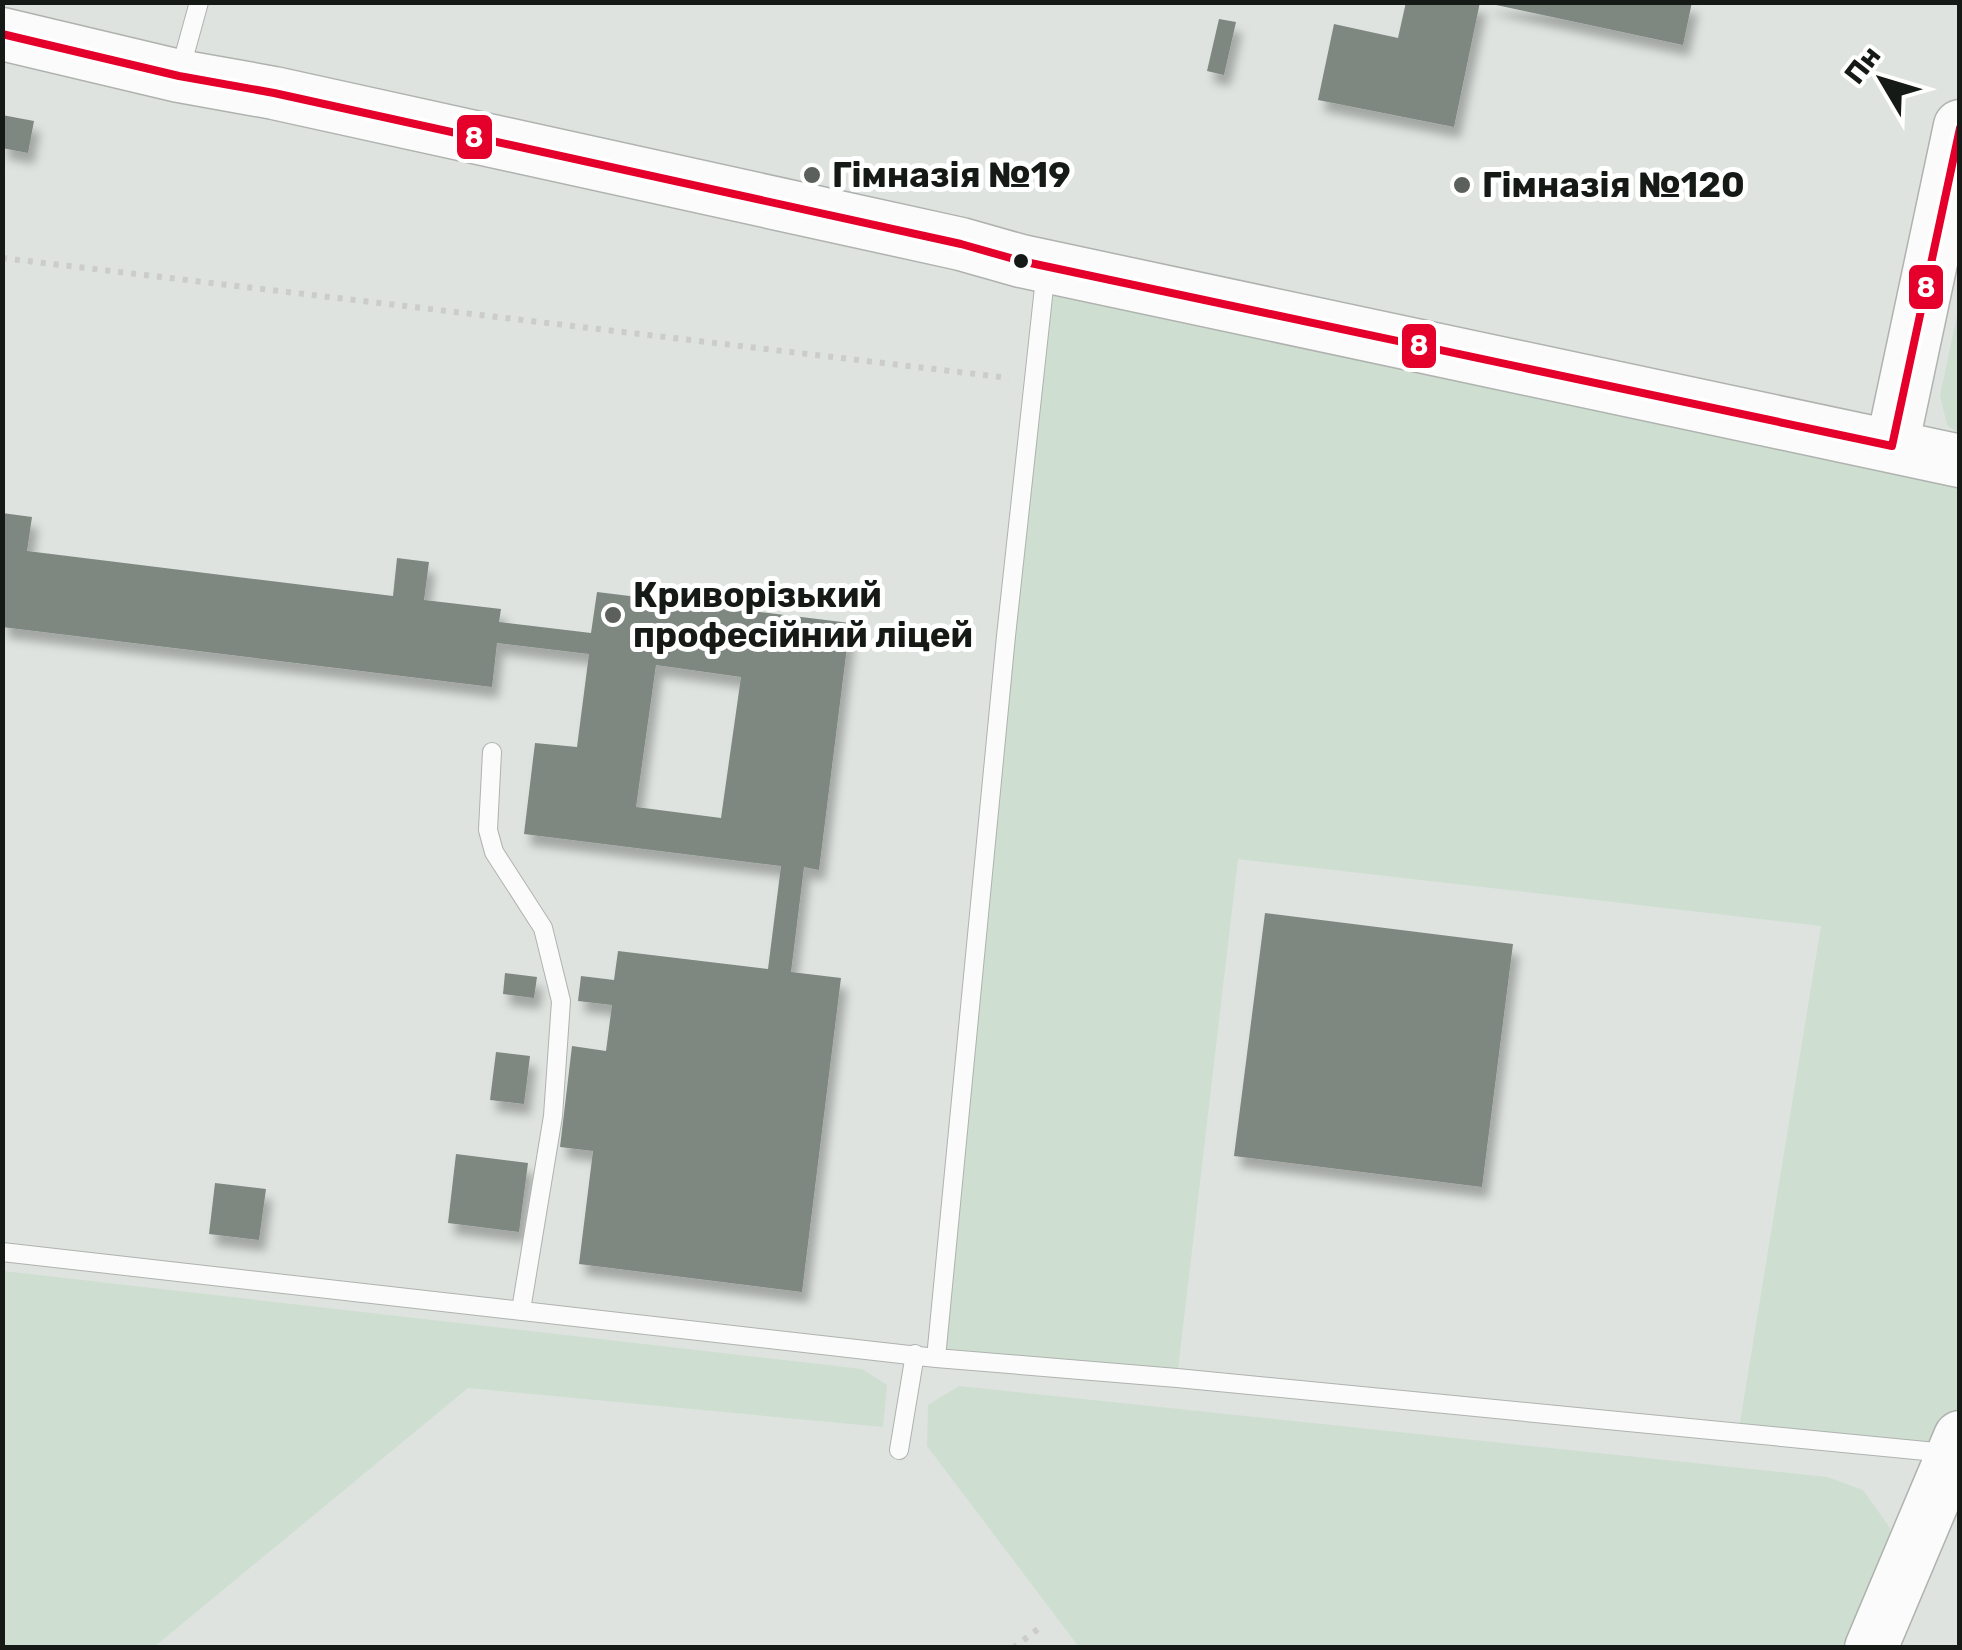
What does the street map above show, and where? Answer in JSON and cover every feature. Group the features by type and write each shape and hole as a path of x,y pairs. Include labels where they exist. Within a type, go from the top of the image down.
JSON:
{"street":[{"path":"2,34 1047,266 1960,461"},
{"path":"1892,446 1960,126"},
{"path":"1870,1648 1955,1446"}],"lane":[{"path":"179,76 200,2"},
{"path":"936,1358 992,774 1047,266"},
{"path":"492,752 488,830 494,852 543,928 561,1001 552,1116 521,1310"},
{"path":"2,1252 936,1358 1176,1378 1738,1435 1955,1446"},
{"path":"899,1450 915,1354"}],"path":[{"path":"2,258 1034,381"},
{"path":"1013,1648 1038,1628"}],"green space":[{"path":"1047,266 1959,461 1960,1437 1951,1454 1738,1435 1821,926 1238,859 1177,1378 936,1358"},
{"path":"1959,307 1959,434 1947,425 1940,395"},
{"path":"3,1271 862,1369 887,1385 883,1427 468,1388 154,1647 3,1647"},
{"path":"959,1386 1827,1477 1863,1490 1890,1528 1892,1560 1854,1647 1079,1647 927,1446 928,1405"}],"building":[{"path":"1406,2 1480,2 1454,127 1318,100 1334,24 1398,38"},
{"path":"1482,2 1692,2 1683,45"},
{"path":"1219,19 1236,22 1224,75 1207,71"},
{"path":"2,115 34,121 28,153 2,148"},
{"path":"2,513 32,517 27,551 393,596 397,558 429,562 424,600 501,609 499,622 591,633 597,592 850,623 819,870 804,867 791,972 841,978 802,1292 579,1264 593,1151 560,1147 572,1046 606,1051 612,1005 578,1001 581,976 614,980 618,951 768,969 781,866 524,834 535,743 577,747 589,654 497,643 492,687 2,627","holes":["656,665 741,677 721,818 636,807"]},
{"path":"1265,913 1513,944 1482,1187 1234,1156"},
{"path":"505,973 537,977 534,998 503,994"},
{"path":"496,1052 530,1056 524,1104 490,1100"},
{"path":"456,1154 528,1163 519,1232 448,1223"},
{"path":"215,1183 266,1189 259,1240 209,1234"}],"transit line":[{"name":"8","path":"2,34 179,76 274,93 961,244 1021,261 1892,446"},
{"name":"8","path":"1892,446 1960,128"}],"place":[{"name":"Гімназія №19","path":"812,175"},
{"name":"Гімназія №120","path":"1462,185"},
{"name":"Криворізький професійний ліцей","path":"613,615"}]}
